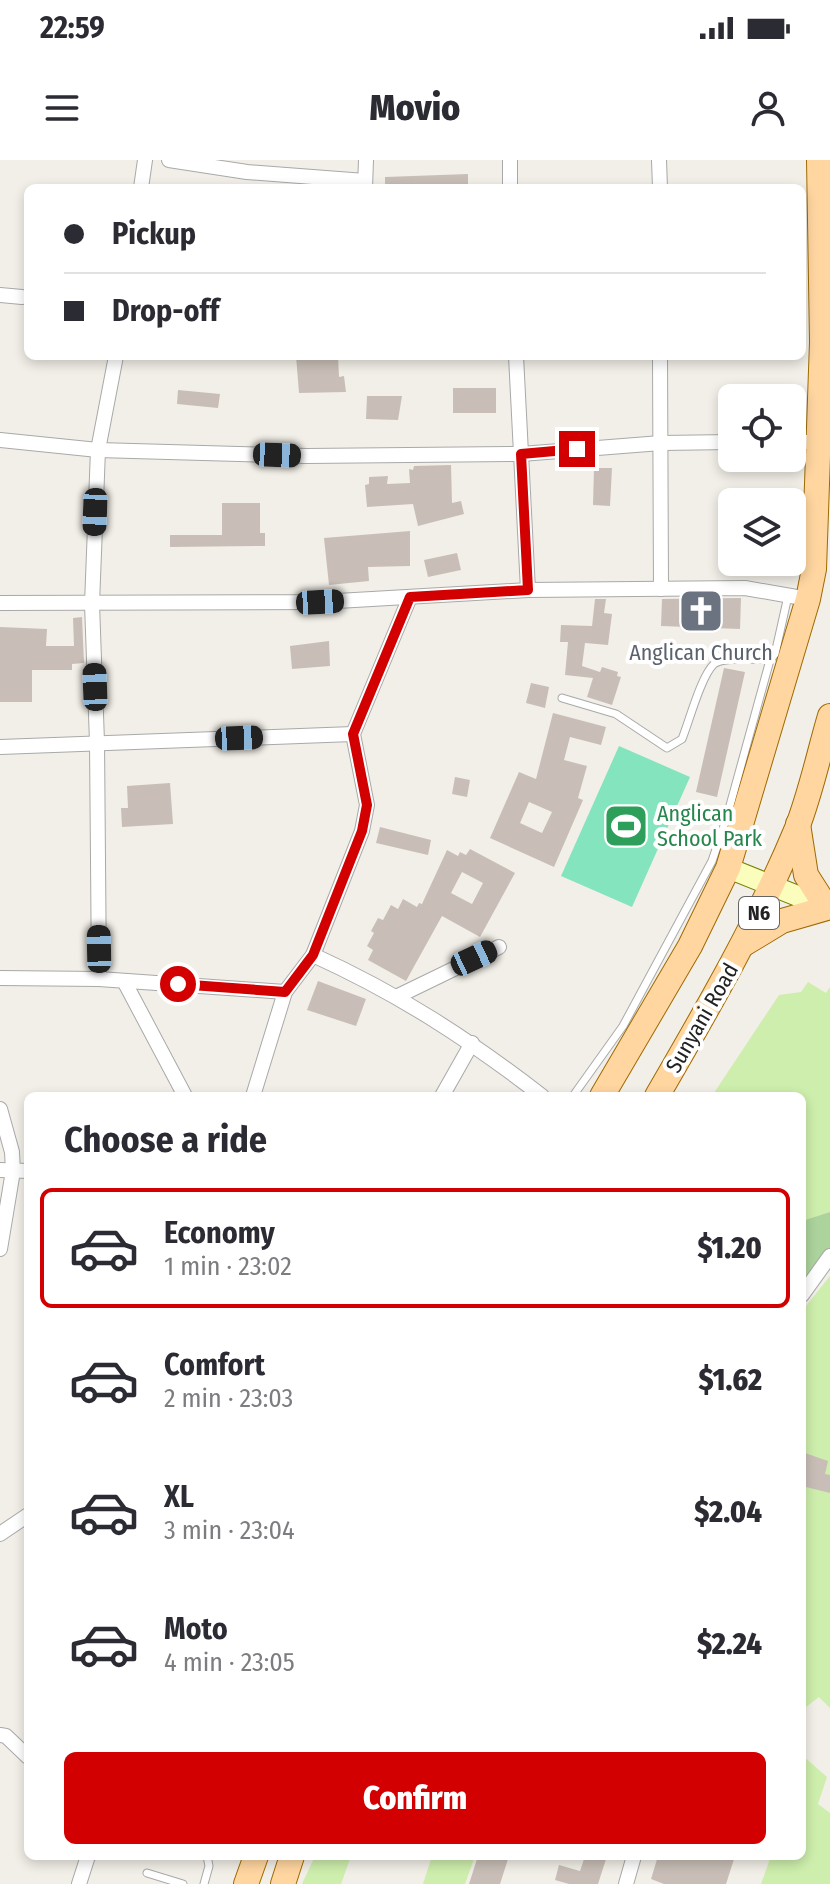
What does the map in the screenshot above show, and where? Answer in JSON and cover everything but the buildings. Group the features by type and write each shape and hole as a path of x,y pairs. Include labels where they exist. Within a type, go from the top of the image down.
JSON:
{"main road":[{"name":"N6","path":"604,1092 690,946 728,868 798,596 814,569 822,342 819,160"},
{"name":"Sunyani Road","path":"659,1092 744,944 771,887 798,824 830,716"},
{"path":"744,944 782,921 828,909 806,875 798,824"},
{"path":"246,1884 255,1860"},
{"path":"283,1884 291,1860"}],"street":[{"path":"142,184 145,160"},
{"path":"169,160 356,184"},
{"path":"365,184 366,160"},
{"path":"510,160 510,184"},
{"path":"659,160 660,184"},
{"path":"0,295 22,297"},
{"path":"99,979 97,742 92,604 98,450 115,360"},
{"path":"516,360 528,590"},
{"path":"660,360 661,589"},
{"path":"0,440 98,450 307,456 521,454 661,443 718,442"},
{"path":"806,442 819,442"},
{"path":"0,603 320,602 528,590 745,588 798,596"},
{"path":"254,1092 285,992 313,955 362,831 367,805 353,734 410,597"},
{"path":"0,747 353,734"},
{"path":"728,868 828,909"},
{"path":"398,996 499,947"},
{"path":"313,955 398,996 472,1043 537,1092"},
{"path":"0,978 99,979 285,992"},
{"path":"124,981 183,1092"},
{"path":"444,1092 472,1043"},
{"path":"0,1109 14,1171 0,1249"},
{"path":"806,1289 830,1256"},
{"path":"0,1534 24,1518"},
{"path":"0,1735 6,1736 24,1753"},
{"path":"79,1884 87,1860"},
{"path":"626,1884 633,1860"}],"lane":[{"path":"576,1092 623,1026 712,861 770,660 798,596"},
{"path":"562,698 616,714 667,748 682,739 714,664 725,660 770,660"},
{"path":"204,1884 208,1860"},
{"path":"147,1873 183,1884"}],"green space":[{"name":"Anglican School Park","path":"619,746 690,777 632,907 561,876"},
{"path":"808,982 826,993 830,987 830,1212 806,1220 806,1092 715,1092 779,995 801,992"},
{"path":"830,1212 830,1252 806,1282 806,1220"},
{"path":"830,1276 830,1708 819,1697 806,1707 806,1306"},
{"path":"806,1759 827,1777 818,1804 830,1813 830,1884 761,1884 770,1860 806,1860"},
{"path":"313,1860 350,1860 341,1884 302,1884"},
{"path":"431,1860 474,1860 465,1884 423,1884"}],"place":[{"name":"Anglican Church","path":"701,611"},
{"name":"Anglican School Park","path":"626,826"}],"route":[{"path":"178,984 285,992 313,955 362,831 367,805 353,734 410,597 528,590 521,454 577,449"}]}
